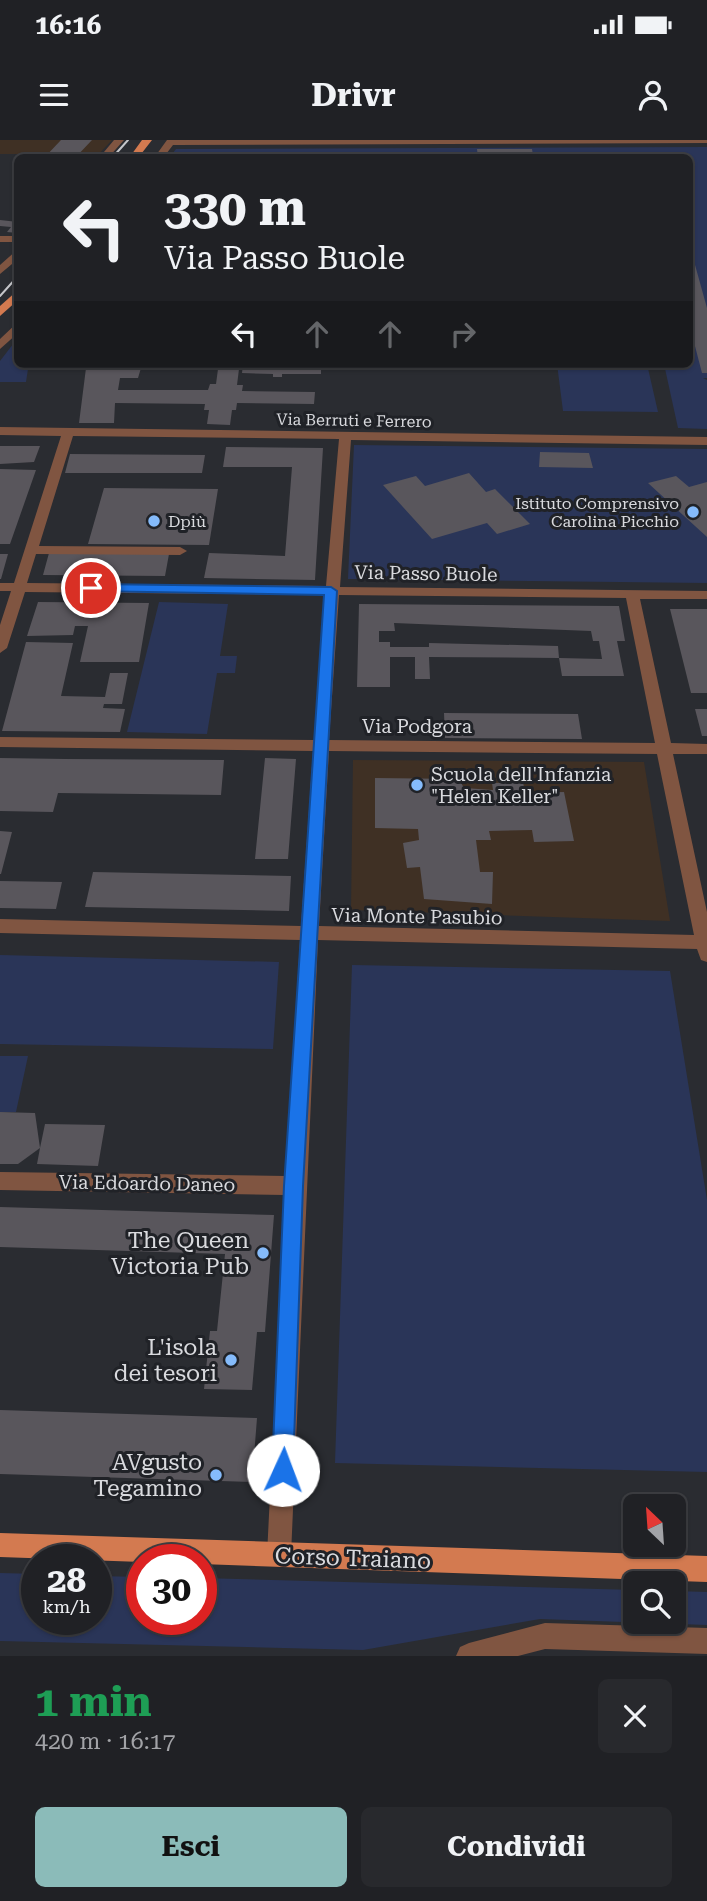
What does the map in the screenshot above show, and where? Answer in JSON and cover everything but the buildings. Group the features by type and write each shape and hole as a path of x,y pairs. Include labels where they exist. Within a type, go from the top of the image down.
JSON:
{"main road":[{"path":"136,154 147,140"},
{"path":"0,313 14,297"},
{"name":"Corso Traiano","path":"0,1545 707,1569"}],"street":[{"path":"107,154 119,140"},
{"path":"171,141 705,140"},
{"path":"0,271 14,256"},
{"path":"0,346 14,330"},
{"name":"Via Berruti e Ferrero","path":"0,430 707,441"},
{"path":"0,648 68,432"},
{"path":"279,1555 293,1186 320,746 345,436"},
{"path":"31,550 180,551"},
{"name":"Via Passo Buole","path":"0,587 707,595"},
{"path":"632,594 706,947"},
{"name":"Via Podgora","path":"0,742 707,749"},
{"name":"Via Monte Pasubio","path":"0,926 706,947"},
{"name":"Via Edoardo Daneo","path":"0,1181 293,1186"},
{"path":"469,1656 545,1636 707,1641"}],"shaded area":[{"path":"0,140 112,140 99,154 0,154"},
{"path":"707,147 707,378 703,378 707,380 707,429 678,428 665,368 693,368 693,154 172,154 176,149"},
{"path":"14,343 14,368 86,368 28,369 26,382 0,382 0,361"},
{"path":"558,368 648,368 658,412 563,411"},
{"path":"354,445 707,449 707,583 348,579"},
{"path":"159,602 228,604 220,656 237,656 235,673 217,673 207,734 127,732"},
{"path":"353,760 644,762 670,921 351,910"},
{"path":"0,955 279,962 273,1049 0,1044"},
{"path":"352,965 670,971 707,1200 707,1472 335,1463"},
{"path":"0,1056 28,1056 16,1112 0,1112"},
{"path":"0,1573 21,1574 21,1635 112,1635 112,1576 126,1577 126,1635 217,1635 217,1578 623,1590 623,1622 540,1619 363,1650 0,1641"},
{"path":"686,1591 707,1592 707,1625 686,1624"}],"tram line":[{"path":"116,154 128,140"},
{"path":"0,296 14,280"}],"place":[{"name":"Istituto Comprensivo Carolina Picchio","path":"693,512"},
{"name":"Dpiù","path":"154,521"},
{"name":"Scuola dell'Infanzia \"Helen Keller\"","path":"417,785"},
{"name":"The Queen Victoria Pub","path":"263,1253"},
{"name":"L'isola dei tesori","path":"231,1360"},
{"name":"AVgusto Tegamino","path":"216,1475"}],"route":[{"path":"91,588 331,591 293,1186 283,1470"}]}
